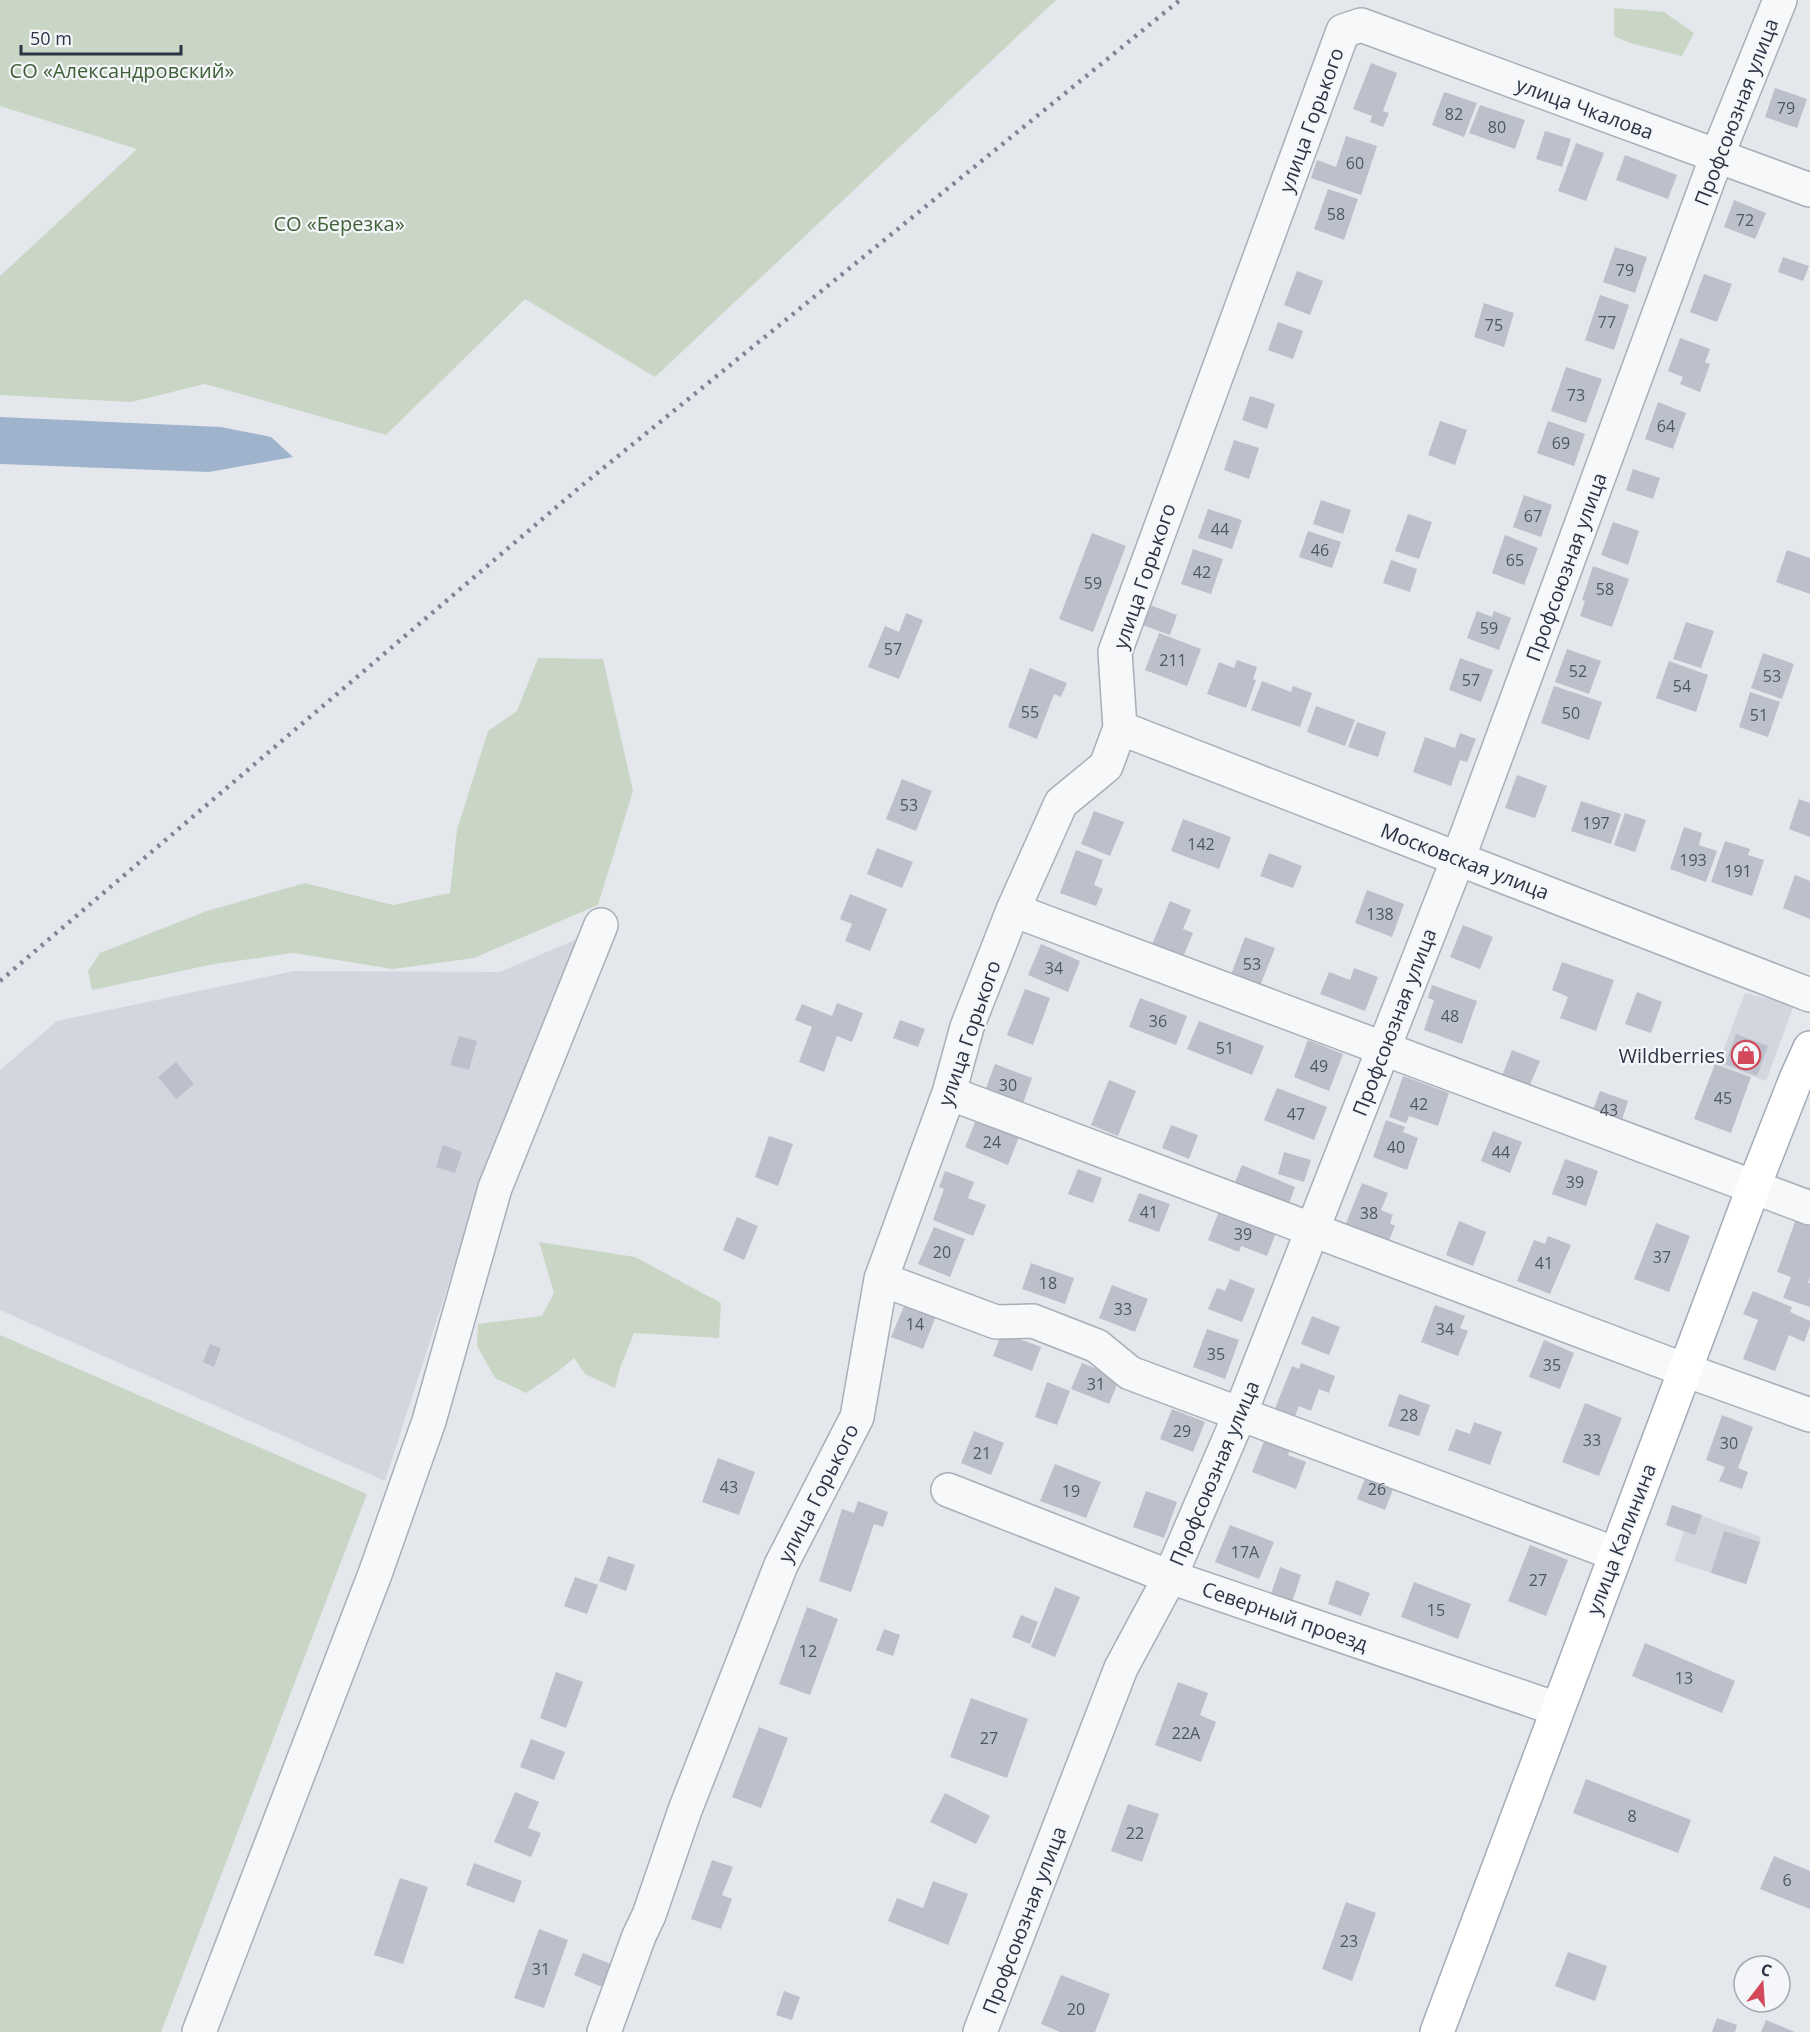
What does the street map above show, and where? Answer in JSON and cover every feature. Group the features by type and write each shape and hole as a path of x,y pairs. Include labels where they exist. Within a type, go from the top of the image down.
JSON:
{"main road":[{"name":"улица Калинина","path":"1437,2032 1754,1186 1810,1048"}],"street":[{"name":"Профсоюзная улица","path":"980,2032 1121,1668 1170,1577 1240,1414 1313,1230 1458,859 1718,156 1780,0"},
{"name":"улица Чкалова","path":"1360,25 1810,190"},
{"name":"улица Горького","path":"604,2032 649,1915 685,1810 781,1565 857,1417 881,1279 949,1093 967,1027 1013,910 1061,803 1106,766 1120,728 1115,652 1343,32 1360,25"},
{"name":"Московская улица","path":"1120,728 1810,995"},
{"path":"1013,910 1810,1208"},
{"path":"199,2032 383,1552 429,1421 495,1188 601,925"},
{"path":"949,1093 1810,1415"},
{"path":"881,1279 996,1322 1033,1322 1097,1346 1131,1373 1616,1554"},
{"name":"Северный проезд","path":"948,1490 1170,1577 1557,1709"}],"shaded area":[{"path":"582,937 477,1195 385,1481 0,1310 0,1070 57,1021 294,971 500,972"},
{"path":"1745,993 1794,1005 1766,1081 1718,1064"},
{"path":"1672,1505 1761,1537 1746,1584 1674,1561 1684,1531 1666,1525"}],"green space":[{"name":"СО «Березка»","path":"0,0 1056,0 655,377 525,299 386,435 205,384 131,402 0,395 0,276 137,149 0,106"},
{"path":"1614,8 1664,12 1694,33 1682,56 1630,43 1614,36"},
{"path":"538,658 603,659 633,791 598,905 474,958 393,969 294,953 214,964 92,990 88,971 100,953 207,911 305,883 393,905 450,893 457,830 488,731 517,711"},
{"path":"539,1242 635,1257 721,1303 719,1338 634,1333 620,1368 615,1388 585,1374 574,1358 526,1393 495,1378 477,1346 478,1324 542,1316 554,1293"},
{"path":"0,1335 367,1494 161,2032 0,2032"}],"water":[{"path":"0,417 221,427 271,437 293,457 209,472 0,464"}],"building":[{"path":"1371,63 1397,73 1383,111 1389,113 1383,127 1370,122 1372,116 1353,109"},
{"path":"1775,88 1807,99 1797,128 1765,117"},
{"path":"1444,92 1477,103 1464,137 1432,125"},
{"path":"1480,105 1525,120 1515,149 1469,133"},
{"path":"1545,131 1571,139 1562,167 1536,159"},
{"path":"1346,136 1377,146 1361,195 1311,178 1317,160 1336,167"},
{"path":"1576,143 1604,153 1586,201 1558,191"},
{"path":"1625,155 1677,175 1668,199 1616,180"},
{"path":"1328,189 1358,199 1344,240 1314,229"},
{"path":"1734,200 1766,213 1755,239 1724,227"},
{"path":"1615,247 1647,257 1635,293 1603,282"},
{"path":"1783,257 1809,266 1803,281 1778,272"},
{"path":"1297,271 1323,281 1310,315 1284,305"},
{"path":"1704,274 1732,284 1717,322 1690,312"},
{"path":"1600,295 1629,305 1614,350 1585,340"},
{"path":"1484,303 1514,313 1504,347 1474,337"},
{"path":"1278,322 1303,331 1293,359 1268,350"},
{"path":"1680,338 1710,349 1705,362 1710,364 1700,392 1680,384 1683,377 1668,371"},
{"path":"1566,367 1602,379 1586,423 1551,411"},
{"path":"1250,396 1275,404 1267,429 1242,420"},
{"path":"1658,402 1686,413 1673,449 1645,439"},
{"path":"1440,421 1467,430 1455,465 1428,455"},
{"path":"1548,421 1585,434 1574,466 1537,453"},
{"path":"1234,440 1259,448 1249,479 1224,470"},
{"path":"1633,469 1660,478 1653,499 1626,490"},
{"path":"1524,495 1552,505 1541,537 1513,527"},
{"path":"1321,500 1351,510 1343,534 1313,524"},
{"path":"1208,509 1242,520 1232,549 1198,538"},
{"path":"1408,514 1432,522 1419,559 1395,551"},
{"path":"1613,522 1639,531 1628,565 1601,555"},
{"path":"1308,531 1341,542 1332,568 1299,557"},
{"path":"1092,533 1126,546 1093,632 1059,619"},
{"path":"1505,535 1538,548 1524,585 1492,573"},
{"path":"1193,549 1223,559 1211,594 1181,584"},
{"path":"1787,550 1810,558 1810,594 1776,582"},
{"path":"1391,560 1417,569 1410,592 1383,583"},
{"path":"1593,566 1629,579 1612,627 1580,616 1585,601 1582,600"},
{"path":"1150,605 1177,615 1170,635 1142,625"},
{"path":"1477,611 1492,617 1494,611 1511,618 1499,650 1467,638"},
{"path":"906,613 923,620 899,679 868,667 885,626 899,632"},
{"path":"1686,622 1714,631 1701,668 1673,659"},
{"path":"1159,633 1201,649 1187,686 1145,670"},
{"path":"1567,649 1601,661 1589,694 1555,682"},
{"path":"1763,653 1794,664 1782,699 1751,688"},
{"path":"1460,658 1493,670 1481,702 1449,690"},
{"path":"1237,660 1257,667 1253,679 1256,680 1246,708 1207,694 1219,662 1234,668"},
{"path":"1669,661 1708,675 1696,712 1656,698"},
{"path":"1030,668 1067,683 1061,697 1054,694 1037,739 1008,727"},
{"path":"1262,681 1291,692 1293,686 1312,693 1300,727 1251,710"},
{"path":"1554,686 1602,702 1589,740 1541,723"},
{"path":"1750,692 1780,702 1768,737 1739,727"},
{"path":"1316,706 1355,720 1345,746 1307,732"},
{"path":"1357,722 1386,732 1378,757 1348,747"},
{"path":"1460,733 1476,739 1467,762 1460,760 1451,786 1413,772 1425,737 1455,748"},
{"path":"1517,775 1547,786 1535,818 1505,808"},
{"path":"902,779 932,791 916,831 886,819"},
{"path":"1799,799 1810,803 1810,837 1789,829"},
{"path":"1581,801 1621,814 1611,844 1571,831"},
{"path":"1094,811 1124,822 1110,856 1081,844"},
{"path":"1625,813 1646,820 1635,852 1614,845"},
{"path":"1183,819 1231,837 1219,869 1171,851"},
{"path":"1684,827 1702,833 1699,845 1717,851 1706,882 1670,869"},
{"path":"1725,841 1750,849 1748,855 1764,860 1752,896 1711,882"},
{"path":"877,848 913,862 902,888 867,874"},
{"path":"1076,850 1103,860 1094,885 1103,889 1096,906 1060,893"},
{"path":"1269,853 1302,866 1293,888 1260,876"},
{"path":"1795,875 1810,881 1810,919 1783,908"},
{"path":"1367,890 1404,904 1392,937 1355,923"},
{"path":"850,894 887,909 870,951 845,941 852,924 840,919"},
{"path":"1170,901 1191,910 1183,929 1193,933 1181,962 1150,949"},
{"path":"1463,925 1493,937 1480,969 1450,957"},
{"path":"1245,937 1275,948 1258,991 1229,980"},
{"path":"1041,944 1080,961 1068,992 1028,975"},
{"path":"1562,962 1614,980 1596,1031 1560,1018 1568,997 1552,990"},
{"path":"1354,968 1378,977 1365,1011 1320,994 1329,972 1350,980"},
{"path":"1432,985 1477,1001 1462,1044 1424,1030 1434,1000 1428,998"},
{"path":"1025,989 1050,998 1033,1045 1007,1035"},
{"path":"1637,992 1662,1002 1651,1033 1625,1024"},
{"path":"1140,998 1187,1016 1176,1045 1129,1027"},
{"path":"837,1003 863,1013 852,1042 837,1036 824,1072 799,1062 812,1027 795,1020 802,1004 832,1016"},
{"path":"900,1020 925,1029 918,1047 893,1038"},
{"path":"1199,1021 1264,1046 1252,1075 1187,1049"},
{"name":"Wildberries","path":"1736,1034 1768,1046 1757,1076 1725,1064"},
{"path":"459,1036 477,1041 469,1070 450,1065"},
{"path":"1308,1040 1343,1054 1329,1091 1294,1077"},
{"path":"1512,1050 1540,1061 1529,1087 1502,1076"},
{"path":"176,1062 194,1084 176,1099 158,1077"},
{"path":"995,1064 1032,1078 1022,1106 984,1093"},
{"path":"1715,1064 1751,1077 1731,1133 1694,1119"},
{"path":"1403,1076 1449,1093 1438,1126 1409,1116 1406,1123 1389,1117"},
{"path":"1109,1080 1136,1091 1118,1136 1091,1125"},
{"path":"1277,1088 1327,1107 1314,1140 1264,1120"},
{"path":"1600,1091 1628,1101 1619,1129 1590,1118"},
{"path":"976,1120 1019,1137 1008,1165 965,1147"},
{"path":"1386,1120 1405,1127 1403,1132 1418,1138 1407,1170 1373,1157"},
{"path":"1171,1125 1198,1135 1189,1159 1162,1148"},
{"path":"1493,1131 1522,1142 1510,1173 1481,1161"},
{"path":"769,1136 793,1144 778,1186 755,1177"},
{"path":"443,1145 462,1152 455,1173 436,1167"},
{"path":"1284,1152 1311,1160 1304,1182 1278,1174"},
{"path":"1565,1159 1598,1171 1586,1206 1552,1194"},
{"path":"1242,1165 1295,1187 1287,1209 1233,1187"},
{"path":"1078,1169 1102,1178 1093,1203 1068,1194"},
{"path":"945,1171 974,1182 968,1198 986,1205 973,1236 933,1220 944,1189 939,1187"},
{"path":"1362,1183 1388,1193 1381,1210 1393,1215 1390,1223 1395,1226 1388,1243 1345,1226"},
{"path":"1139,1193 1170,1204 1159,1232 1128,1221"},
{"path":"1221,1206 1278,1228 1267,1256 1241,1246 1239,1252 1208,1240"},
{"path":"737,1217 758,1226 744,1260 723,1250"},
{"path":"1796,1219 1810,1224 1808,1283 1810,1283 1810,1307 1783,1298 1791,1277 1777,1272"},
{"path":"1459,1221 1486,1232 1473,1266 1446,1255"},
{"path":"1656,1223 1690,1236 1669,1292 1634,1279"},
{"path":"934,1227 965,1239 950,1277 918,1264"},
{"path":"1548,1236 1571,1245 1550,1294 1517,1281 1534,1240 1545,1244"},
{"path":"1031,1263 1074,1278 1065,1304 1022,1289"},
{"path":"1230,1279 1255,1289 1242,1322 1208,1309 1217,1288 1225,1291"},
{"path":"1112,1285 1148,1299 1135,1332 1099,1318"},
{"path":"1753,1291 1792,1307 1790,1312 1810,1321 1804,1342 1789,1335 1775,1371 1743,1359 1758,1320 1743,1314"},
{"path":"907,1299 938,1311 923,1349 891,1337"},
{"path":"1435,1305 1465,1316 1460,1328 1468,1331 1458,1356 1421,1342"},
{"path":"1312,1316 1340,1327 1329,1355 1301,1344"},
{"path":"1207,1329 1239,1340 1225,1379 1193,1367"},
{"path":"1002,1332 1041,1347 1032,1371 993,1356"},
{"path":"1544,1340 1574,1353 1560,1389 1529,1377"},
{"path":"210,1344 221,1348 214,1367 203,1362"},
{"path":"1082,1363 1120,1378 1109,1404 1071,1389"},
{"path":"1301,1363 1335,1376 1329,1393 1319,1389 1311,1411 1299,1406 1292,1424 1272,1416 1292,1366 1299,1369"},
{"path":"1047,1382 1070,1391 1057,1425 1035,1417"},
{"path":"1399,1394 1430,1405 1419,1436 1388,1426"},
{"path":"1585,1403 1622,1418 1599,1476 1562,1462"},
{"path":"1172,1409 1205,1422 1193,1452 1160,1439"},
{"path":"1722,1415 1753,1427 1738,1468 1748,1472 1742,1489 1719,1481 1725,1467 1706,1460"},
{"path":"1474,1422 1502,1432 1490,1465 1448,1450 1456,1429 1470,1434"},
{"path":"974,1431 1004,1443 991,1475 961,1463"},
{"path":"1268,1431 1293,1441 1288,1455 1306,1462 1296,1489 1252,1472"},
{"path":"718,1458 755,1472 739,1515 702,1502"},
{"path":"1055,1464 1101,1482 1086,1518 1040,1501"},
{"path":"1369,1468 1397,1479 1385,1510 1357,1499"},
{"path":"1146,1491 1177,1502 1164,1538 1133,1527"},
{"path":"858,1501 888,1512 883,1527 874,1524 851,1592 819,1581 842,1509 854,1513"},
{"path":"1672,1505 1702,1515 1695,1535 1666,1525"},
{"path":"1230,1525 1274,1542 1259,1579 1215,1562"},
{"path":"1724,1531 1760,1542 1746,1584 1711,1573"},
{"path":"1530,1545 1568,1560 1546,1616 1508,1601"},
{"path":"608,1556 635,1565 626,1591 599,1581"},
{"path":"1280,1567 1301,1575 1292,1602 1271,1594"},
{"path":"575,1577 598,1585 587,1614 564,1606"},
{"path":"1336,1580 1370,1593 1361,1616 1328,1604"},
{"path":"1414,1582 1471,1604 1458,1639 1401,1617"},
{"path":"1055,1587 1080,1597 1055,1657 1031,1647"},
{"path":"807,1607 838,1619 810,1695 779,1684"},
{"path":"1021,1615 1038,1622 1030,1644 1012,1637"},
{"path":"884,1629 900,1635 893,1656 876,1650"},
{"path":"1645,1643 1735,1681 1722,1713 1632,1676"},
{"path":"556,1672 583,1682 566,1728 540,1718"},
{"path":"1178,1682 1208,1693 1200,1715 1216,1722 1201,1762 1155,1745"},
{"path":"971,1698 1028,1719 1007,1778 950,1757"},
{"path":"759,1727 788,1738 761,1808 732,1797"},
{"path":"531,1739 565,1752 554,1780 520,1767"},
{"path":"1586,1779 1691,1820 1678,1853 1573,1813"},
{"path":"515,1792 539,1802 528,1828 541,1833 531,1857 494,1842"},
{"path":"945,1793 990,1816 976,1844 930,1822"},
{"path":"1128,1804 1159,1814 1142,1862 1111,1851"},
{"path":"1774,1856 1810,1871 1810,1909 1760,1889"},
{"path":"712,1860 733,1867 722,1895 732,1899 721,1929 691,1919"},
{"path":"474,1863 522,1881 514,1903 466,1885"},
{"path":"400,1878 428,1887 403,1964 374,1955"},
{"path":"933,1881 968,1894 948,1945 888,1921 897,1898 923,1908"},
{"path":"1346,1902 1376,1913 1352,1981 1322,1969"},
{"path":"539,1929 568,1940 544,2008 514,1998"},
{"path":"1568,1952 1607,1966 1595,2001 1555,1986"},
{"path":"583,1953 611,1964 602,1987 574,1975"},
{"path":"1061,1975 1110,1994 1095,2032 1060,2032 1041,2024"},
{"path":"784,1991 800,1997 792,2020 776,2015"},
{"path":"1717,2018 1737,2025 1735,2032 1712,2032"},
{"path":"1766,2020 1795,2032 1761,2032"}],"railway":[{"path":"0,981 580,487 1180,0"}],"place":[{"name":"Wildberries","path":"1746,1055"}],"park label":[{"name":"СО «Александровский»","path":"122,70"}]}
